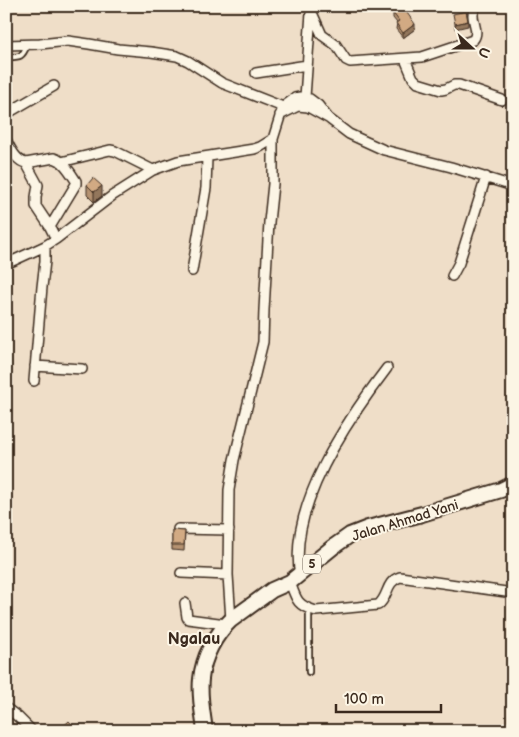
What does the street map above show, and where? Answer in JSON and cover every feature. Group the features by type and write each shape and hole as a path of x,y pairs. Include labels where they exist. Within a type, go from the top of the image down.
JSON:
{"highway":[{"name":"Jalan Ahmad Yani","path":"205,731 201,678 208,651 228,622 272,590 295,578 332,547 350,535 368,528 440,509 513,484"}],"street":[{"path":"311,8 322,35 336,45 348,61 422,57 473,40 476,34 473,14 478,6"},
{"path":"305,97 311,8"},
{"path":"6,45 68,41 177,56 222,83 282,111 298,106 308,107 328,118 349,134 384,150 451,167 513,186"},
{"path":"405,59 413,78 418,83 442,90 459,85 502,100"},
{"path":"256,73 307,65"},
{"path":"6,114 54,86"},
{"path":"185,603 188,619 228,622 229,490 234,460 263,342 269,222 273,184 273,139 282,111 295,98 300,96 310,99 318,105 328,118"},
{"path":"6,264 45,246 68,231 112,196 154,170 178,161 254,149 273,139"},
{"path":"6,140 10,157 26,163 57,158 76,180 76,184 50,227"},
{"path":"61,162 110,150 154,170"},
{"path":"192,271 206,188 207,157"},
{"path":"26,163 38,185 36,206 56,239"},
{"path":"452,276 459,263 486,177"},
{"path":"34,381 45,246"},
{"path":"35,366 82,369"},
{"path":"387,368 339,437 310,496 297,555 295,578 297,601 302,606 316,611 378,605 382,602 391,582 400,577 513,593"},
{"path":"178,529 228,530"},
{"path":"181,574 228,575"},
{"path":"6,708 32,731"}],"lane":[{"path":"6,57 22,55 27,45"},
{"path":"309,609 309,672"}],"building":[{"path":"402,6 415,24 403,33 396,23 399,21 393,13"},
{"path":"466,11 468,21 455,24 453,14"},
{"path":"93,178 102,186 94,192 87,185"},
{"path":"172,530 185,531 184,545 172,545"},
{"path":"69,721 78,731 58,731"}],"district":[{"name":"Ngalau","path":"194,638"}]}
